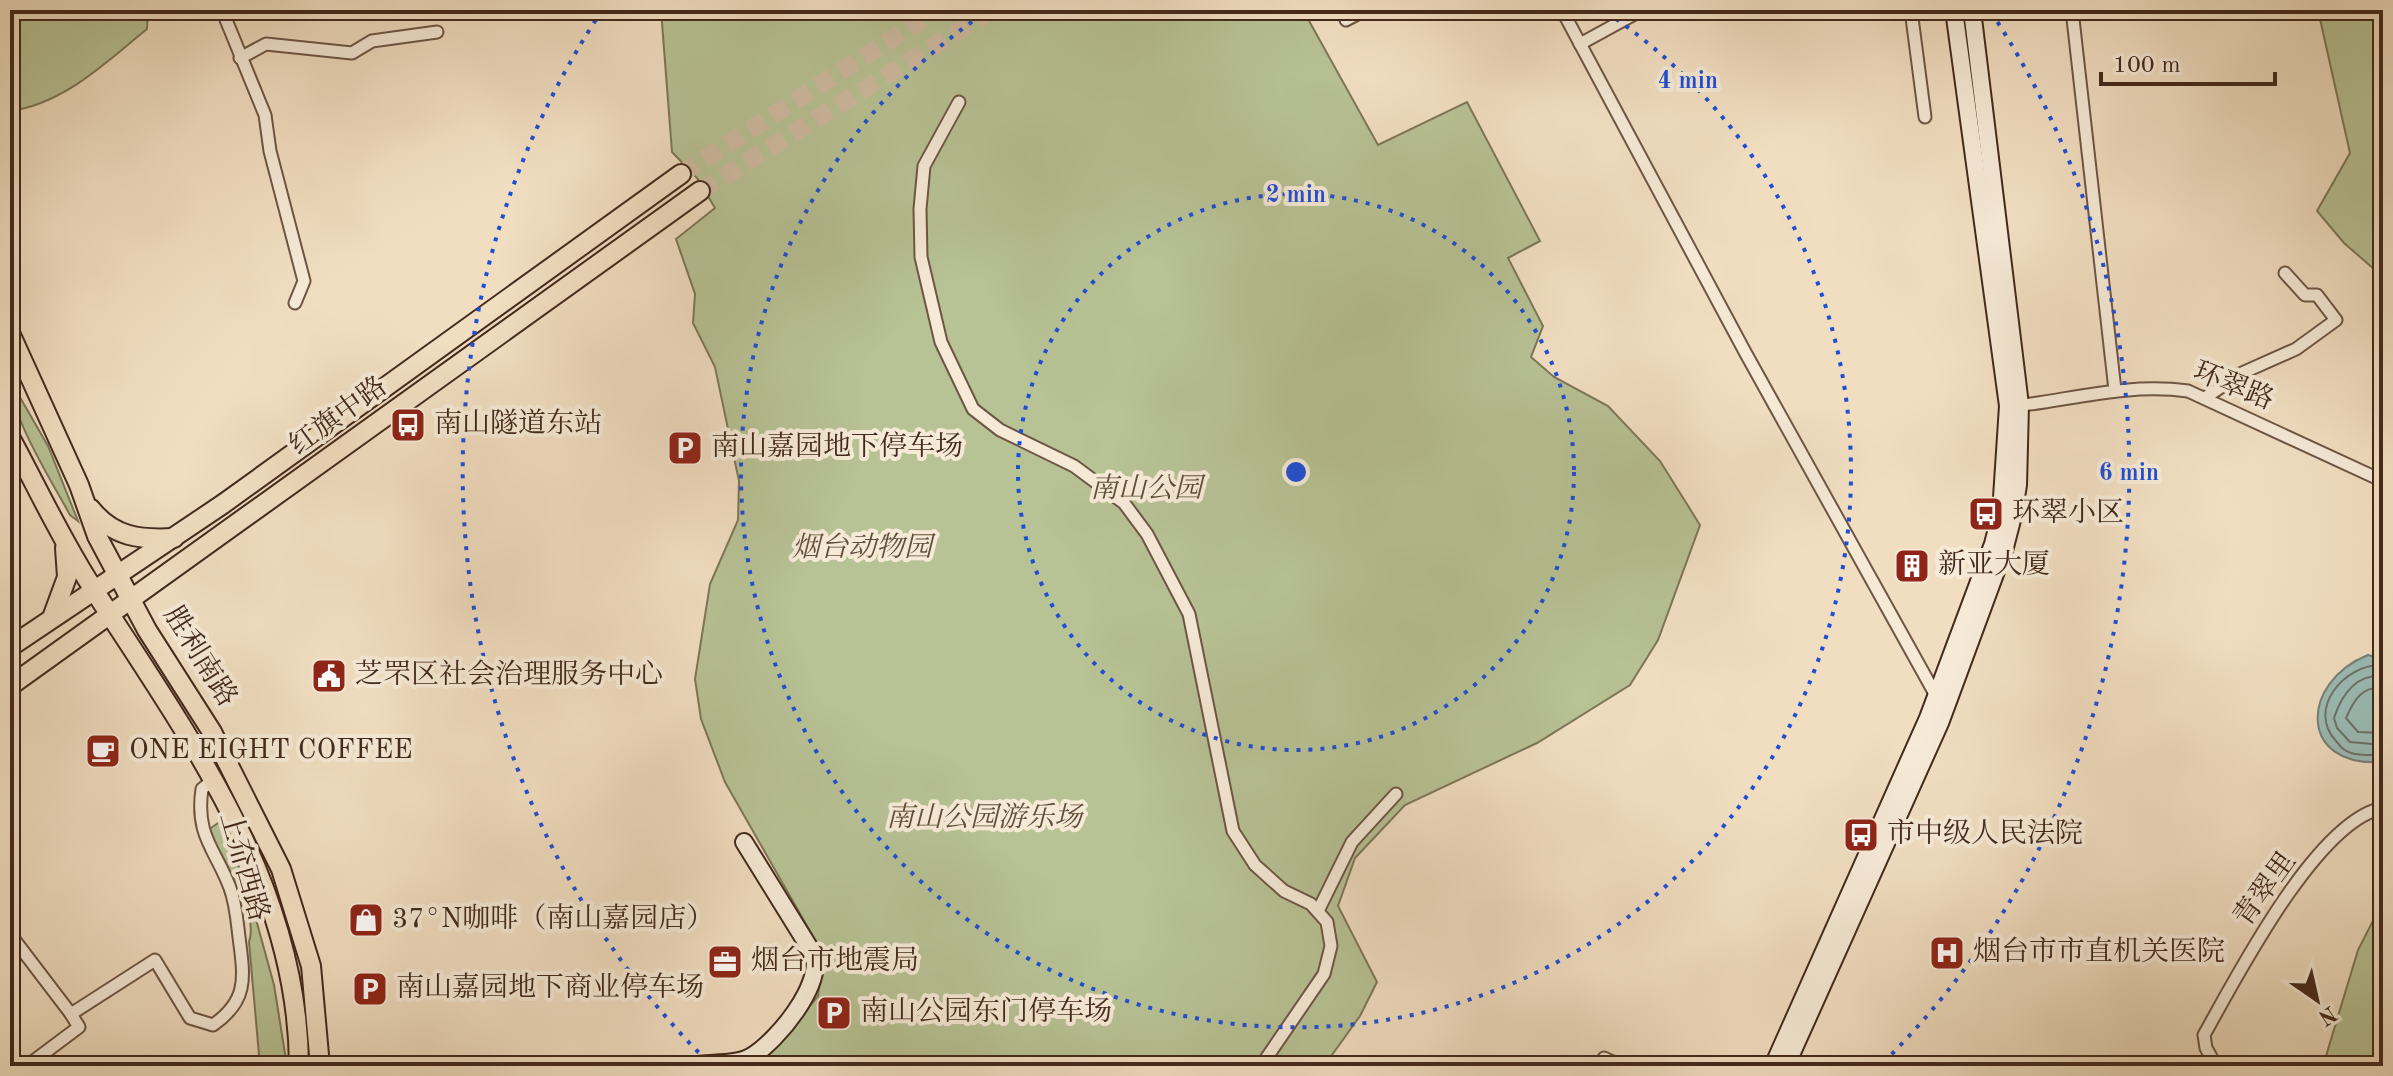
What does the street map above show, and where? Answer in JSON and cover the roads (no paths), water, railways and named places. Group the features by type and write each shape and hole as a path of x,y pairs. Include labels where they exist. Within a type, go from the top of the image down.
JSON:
{"main road":[{"path":"1954,10 2014,406"},
{"path":"1786,1066 1941,702 1997,529 2005,484 2014,406 1972,10"},
{"name":"红旗中路","path":"10,647 174,538 681,174"},
{"name":"红旗中路","path":"10,686 700,191"},
{"name":"胜利南路","path":"11,339 86,503 97,536 147,630 212,732 281,869 311,966 320,1066"},
{"name":"胜利南路","path":"10,437 61,534 214,779 244,836 282,936 299,1022 299,1066"},
{"path":"86,503 103,523 126,535 174,538"},
{"path":"50,619 62,598 67,577 68,563 61,534"},
{"path":"1773,1066 1941,702"},
{"path":"691,1066 741,1061 752,1056 802,1002 817,970 814,955 744,842"}],"street":[{"path":"222,10 265,115 270,151 304,281 295,303"},
{"path":"1346,20 1365,10"},
{"path":"1562,10 1941,702"},
{"path":"1580,44 1642,10"},
{"path":"1911,10 1925,117"},
{"path":"2072,10 2115,390"},
{"path":"240,58 266,44 352,53 372,41 437,32"},
{"path":"959,102 924,166 920,209 921,257 941,342 973,409 1000,430 1074,466 1124,503 1147,534 1189,614 1233,831 1255,865 1284,891 1311,904 1327,922 1331,946 1324,974 1261,1066"},
{"path":"2206,397 2242,373 2296,349 2336,320 2317,295 2305,295 2285,273"},
{"name":"环翠路","path":"2014,406 2155,387 2206,397 2383,481"},
{"name":"上夼西路","path":"71,1014 155,960 190,1018 201,1024 213,1025 228,1014 238,999 244,980 236,905 230,886 209,851 200,805 202,789 214,779"},
{"path":"1318,911 1352,842 1396,794"},
{"name":"青翠里","path":"2216,1066 2206,1048 2204,1035 2274,910 2348,823 2370,810 2383,808"},
{"path":"10,934 79,1027 27,1066"},
{"path":"1604,1058 1622,1066"}],"water":[{"path":"2368,655 2383,659 2383,762 2355,760 2335,752 2323,738 2318,721 2320,702 2330,684 2346,668"}],"tunnel":[{"path":"681,174 937,10"},
{"path":"700,191 992,10"}],"place":[{"name":"南山隧道东站","path":"408,425"},
{"name":"南山嘉园地下停车场","path":"685,448"},
{"name":"环翠小区","path":"1986,514"},
{"name":"新亚大厦","path":"1912,566"},
{"name":"芝罘区社会治理服务中心","path":"329,676"},
{"name":"ONE EIGHT COFFEE","path":"103,751"},
{"name":"市中级人民法院","path":"1861,835"},
{"name":"37°N咖啡（南山嘉园店）","path":"366,920"},
{"name":"烟台市市直机关医院","path":"1947,953"},
{"name":"烟台市地震局","path":"725,962"},
{"name":"南山嘉园地下商业停车场","path":"370,989"},
{"name":"南山公园东门停车场","path":"834,1013"}],"park label":[{"name":"南山公园","path":"1146,490"},
{"name":"烟台动物园","path":"862,549"},
{"name":"南山公园游乐场","path":"984,819"}]}
